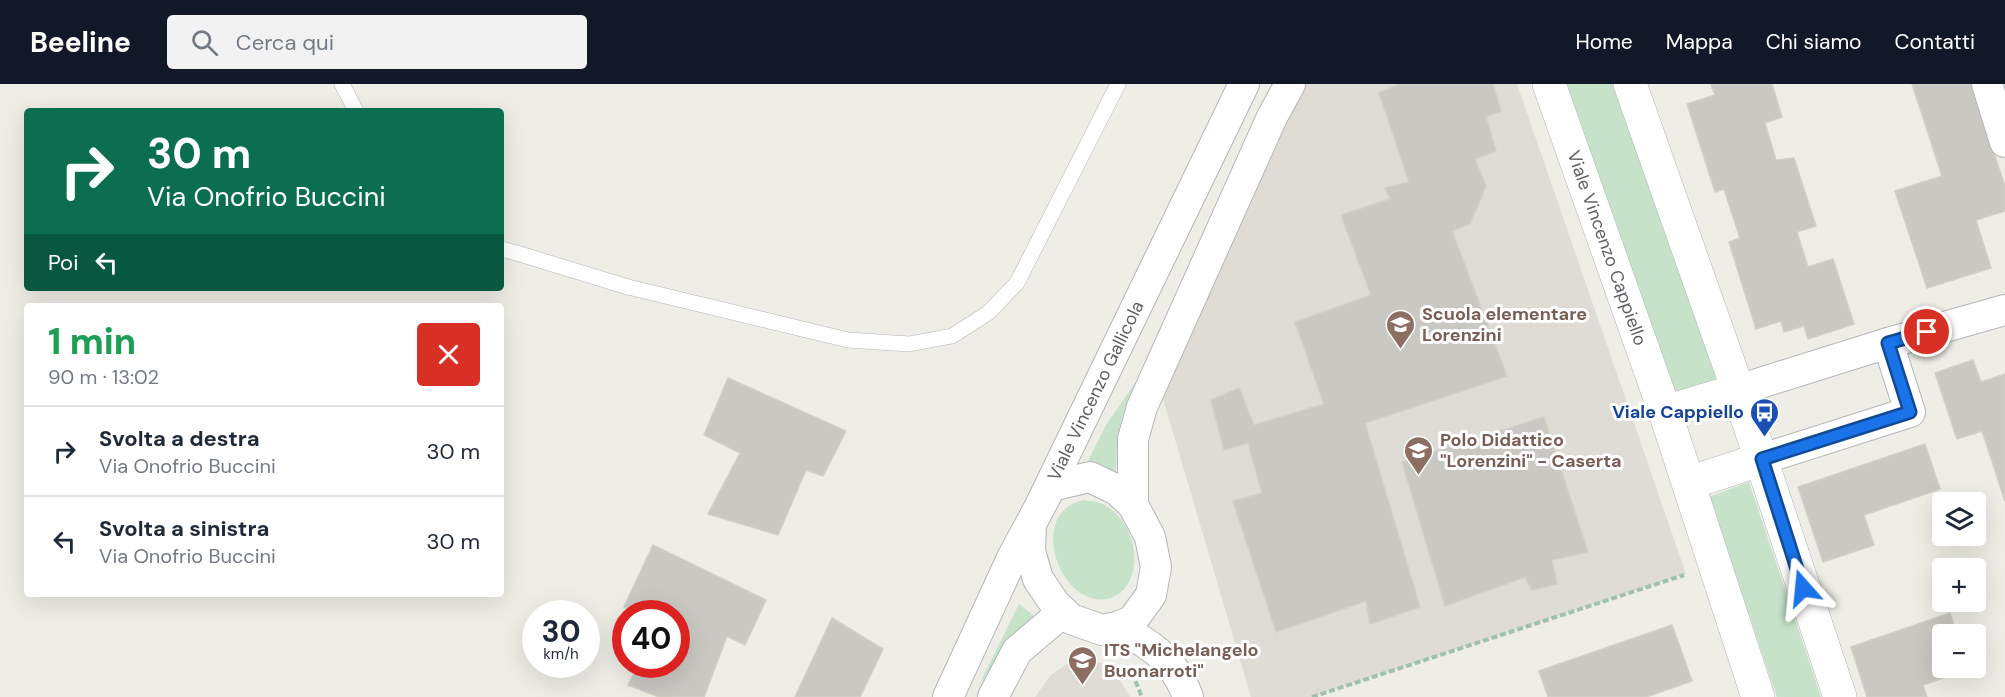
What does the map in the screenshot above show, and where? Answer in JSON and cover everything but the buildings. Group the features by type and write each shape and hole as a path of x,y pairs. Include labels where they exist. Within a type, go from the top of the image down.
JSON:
{"street":[{"name":"Viale Vincenzo Gallicola","path":"948,697 1013,556 1039,508 1244,84"},
{"path":"1133,505 1133,439 1142,407 1272,117 1290,84"},
{"name":"Viale Vincenzo Cappiello","path":"1549,84 1665,412 1758,697"},
{"path":"1630,84 1762,459 1840,697"},
{"path":"1987,84 2005,142"},
{"path":"1665,412 1888,343 2005,310"},
{"path":"1689,483 1910,412 1888,343"},
{"path":"1090,477 1117,490 1133,505 1150,537 1156,567 1151,595 1132,621 1117,627 1102,630 1071,619 1055,604 1038,579 1030,551 1030,524 1051,486 1090,477"},
{"path":"993,697 1017,651 1063,612"},
{"path":"1117,627 1144,640 1171,664 1188,697"}],"lane":[{"path":"342,84 354,108"},
{"path":"504,250 627,287 848,340 909,344 952,336 988,313 1017,283 1118,84"}],"path":[{"path":"1312,697 1714,565"},
{"path":"1131,669 1142,697"}],"shaded area":[{"name":"Polo Didattico \"Lorenzini\" - Caserta","path":"1290,84 1517,84 1686,574 1312,697 1251,697 1156,375"},
{"name":"ITS \"Michelangelo Buonarroti\"","path":"1086,659 1113,669 1130,697 1035,697 1051,675 1068,663"}],"green space":[{"path":"1565,84 1613,84 1723,380 1674,394"},
{"path":"1135,383 1121,420 1117,443 1116,475 1084,469 1106,425"},
{"path":"1749,482 1821,697 1777,697 1709,497"},
{"path":"1083,500 1097,502 1116,513 1123,522 1133,544 1134,567 1131,577 1124,589 1113,597 1095,599 1079,592 1066,579 1057,561 1053,542 1055,524 1065,509"},
{"path":"1019,604 1038,619 997,660 978,687"}],"place":[{"name":"Scuola elementare Lorenzini","path":"1401,350"},
{"name":"Viale Cappiello","path":"1765,438"},
{"name":"Polo Didattico \"Lorenzini\" - Caserta","path":"1419,476"},
{"name":"ITS \"Michelangelo Buonarroti\"","path":"1083,686"}],"route":[{"path":"1803,588 1762,459 1910,412 1888,343 1927,332"}]}
